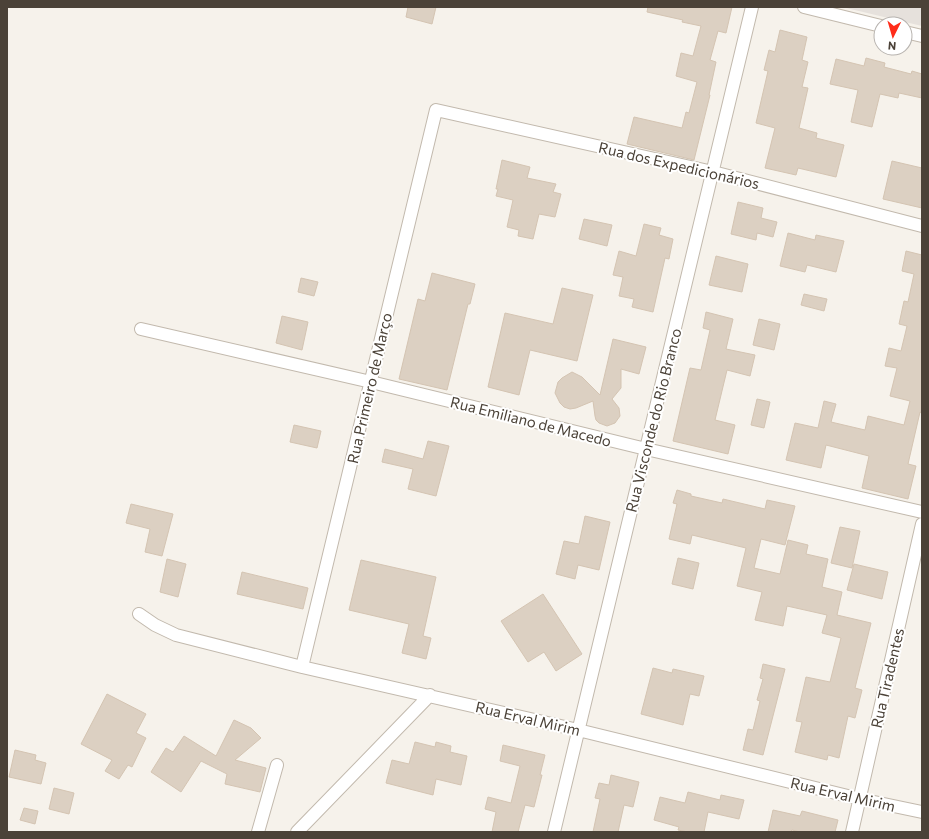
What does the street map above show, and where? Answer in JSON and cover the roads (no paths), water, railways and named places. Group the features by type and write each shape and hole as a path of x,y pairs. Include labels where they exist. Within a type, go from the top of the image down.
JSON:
{"street":[{"name":"Rua Visconde do Rio Branco","path":"554,832 752,7"},
{"path":"804,7 873,24"},
{"name":"Rua dos Expedicionários","path":"436,110 713,172 922,226"},
{"name":"Rua Primeiro de Março","path":"302,667 436,110"},
{"name":"Rua Emiliano de Macedo","path":"141,329 371,382 646,449 922,512"},
{"name":"Rua Tiradentes","path":"852,832 922,524"},
{"name":"Rua Erval Mirim","path":"139,614 155,625 176,635 302,667 430,695 860,799 922,812"},
{"path":"297,832 430,695"},
{"path":"258,832 276,765"}]}
